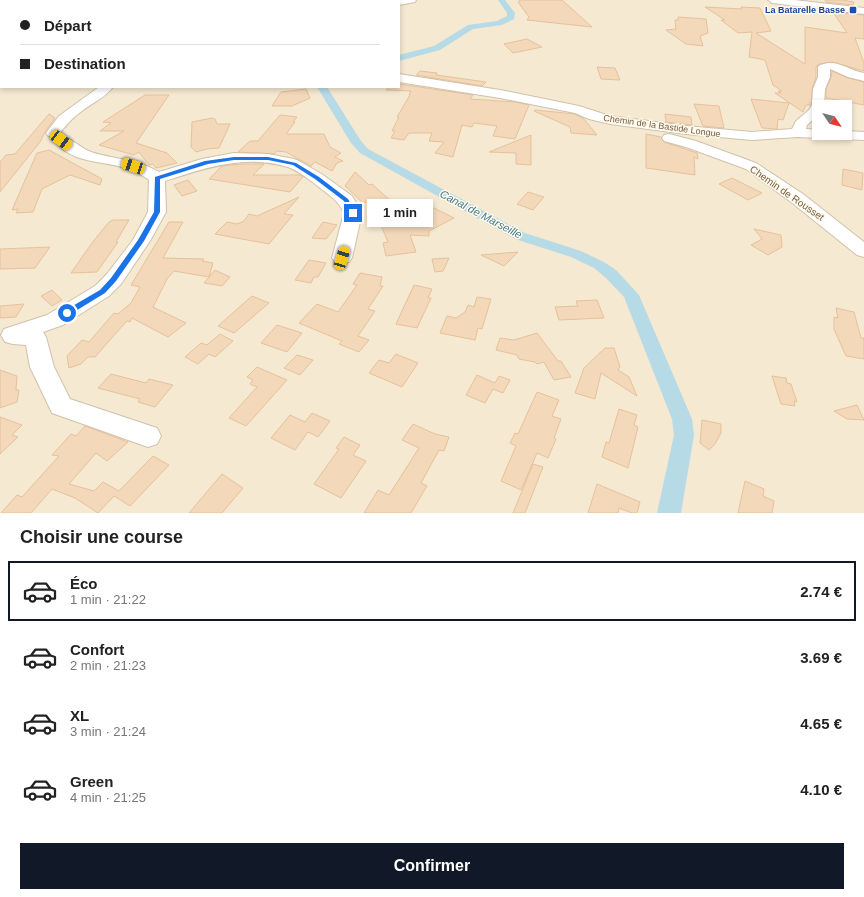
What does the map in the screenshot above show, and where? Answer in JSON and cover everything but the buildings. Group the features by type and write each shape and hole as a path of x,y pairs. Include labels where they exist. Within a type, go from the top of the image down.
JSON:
{"street":[{"path":"400,2 412,0"},
{"path":"772,0 864,11"},
{"path":"798,133 801,124 814,112 818,105 819,89 824,77 824,67 838,67 859,76"},
{"name":"Chemin de la Bastide Longue","path":"400,78 500,94 579,110 610,120 721,134 752,136 798,133 864,136"},
{"path":"106,88 73,112 56,127 57,136 74,150 87,156 104,158 136,166 157,178 207,162 234,158 268,159 294,164 317,178 346,200 353,213 342,258"},
{"name":"Chemin de Rousset","path":"610,120 625,126 691,144 752,166 798,198 864,251"},
{"path":"6,336 55,320 102,291 114,280 141,241 157,212 157,178"},
{"path":"6,336 35,336 42,368 61,406 148,436"}],"shaded area":[{"path":"400,0 864,0 864,513 0,513 0,88 400,88"}],"waterway":[{"name":"Canal de Marseille","path":"400,58 437,48 471,27 499,23 511,17 511,13 501,0"},
{"name":"Canal de Marseille","path":"323,88 357,143 364,151 520,236 576,254 599,265 611,274 631,295 682,419 684,435 669,513"}],"place":[{"name":"La Batarelle Basse","path":"853,10"}],"route":[{"path":"67,313 102,291 114,280 141,241 157,212 157,178 176,171 207,162 234,158 268,159 294,164 317,178 346,200 353,213"}]}
